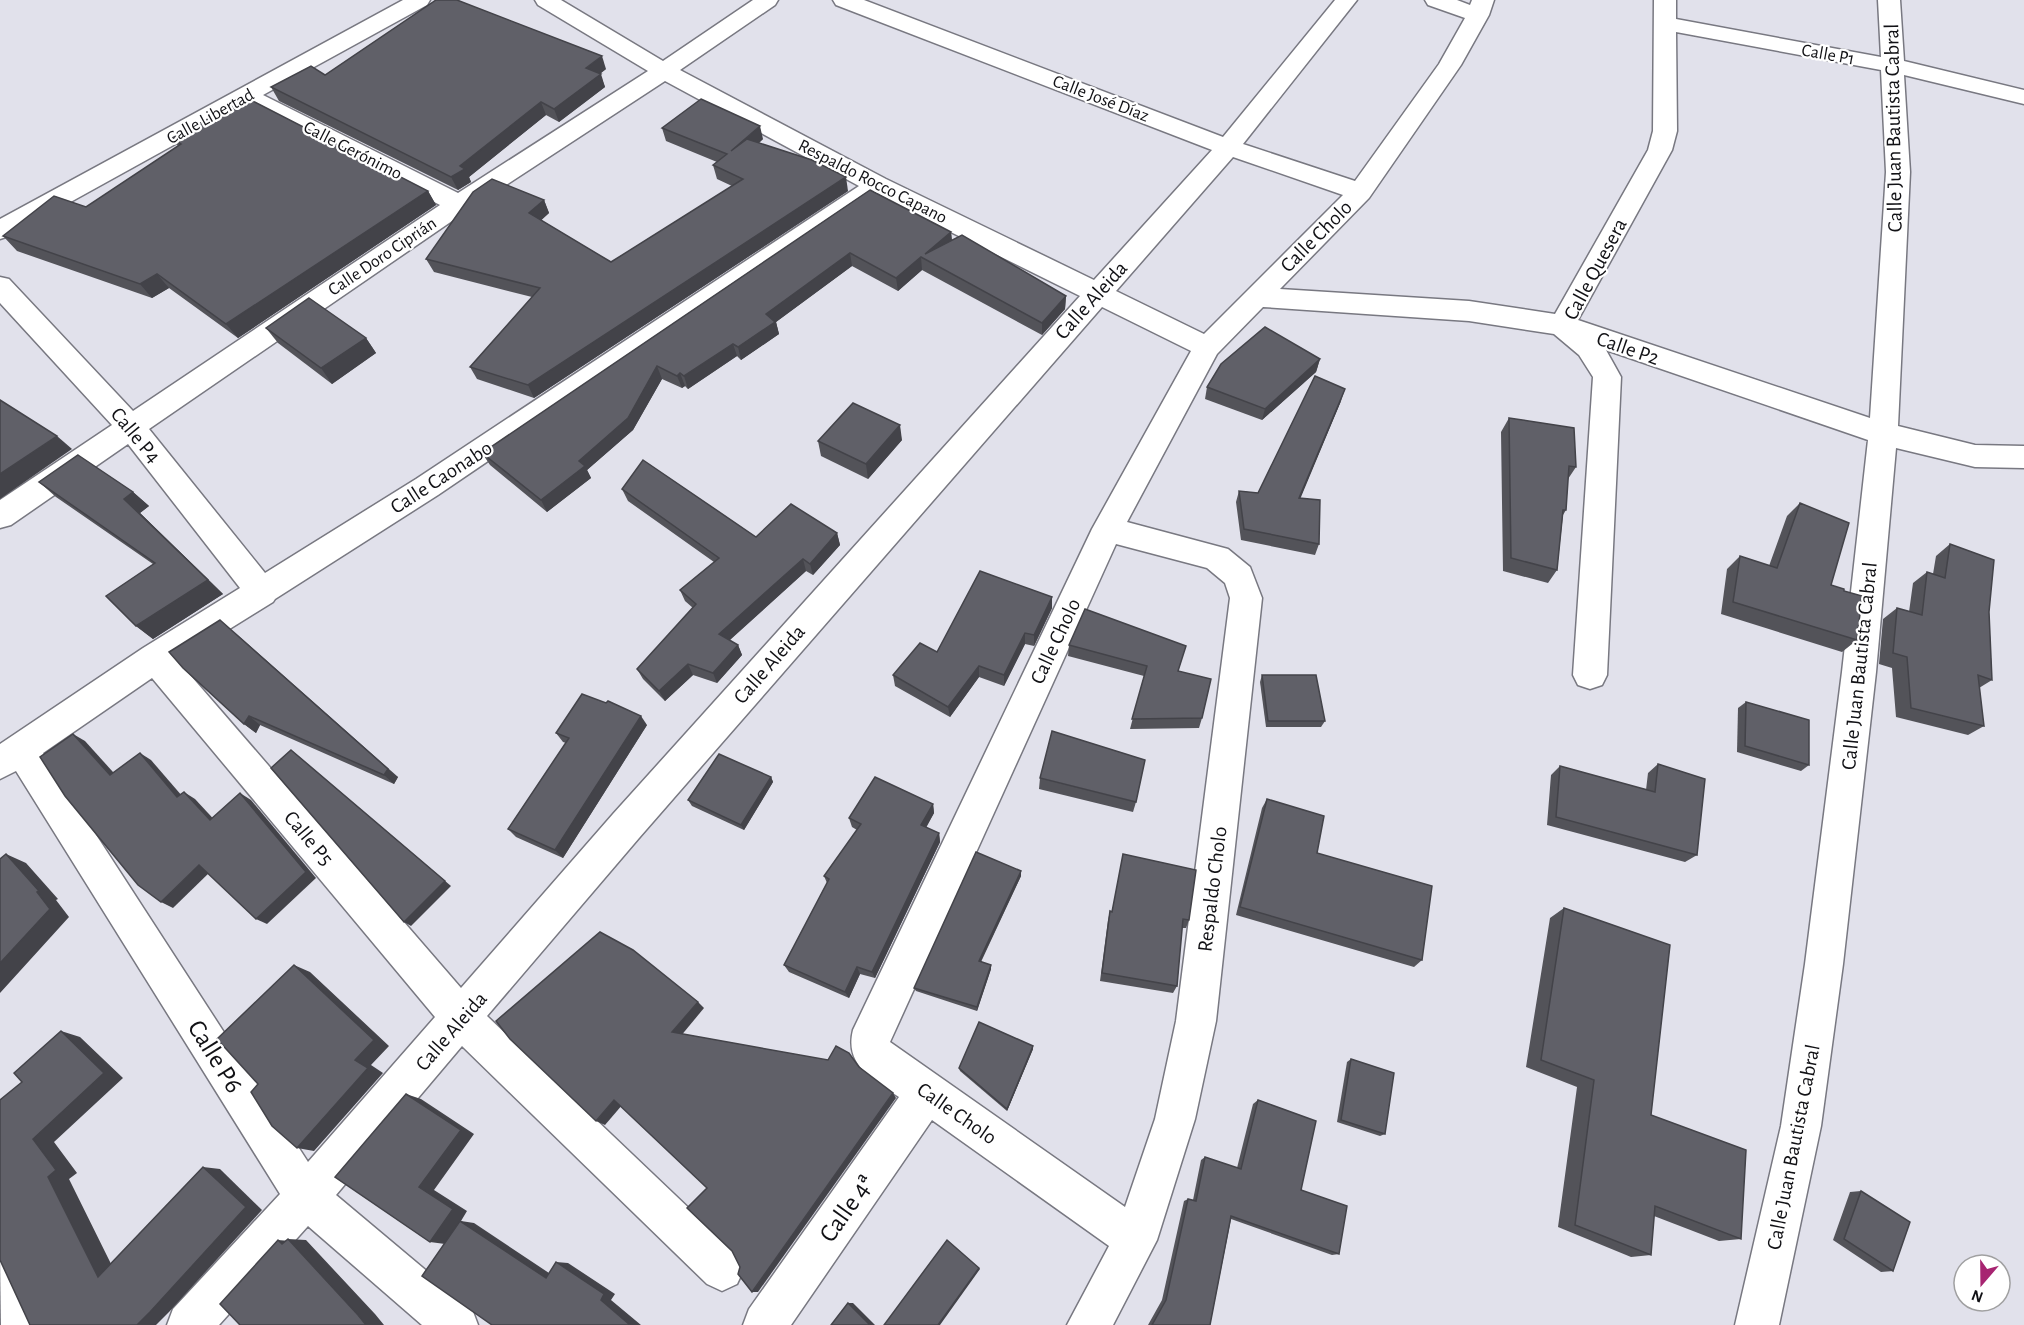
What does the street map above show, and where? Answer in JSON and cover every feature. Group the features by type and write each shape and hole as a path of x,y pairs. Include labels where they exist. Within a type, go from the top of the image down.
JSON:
{"street":[{"name":"Calle Libertad","path":"0,230 418,0"},
{"name":"Respaldo Rocco Capano","path":"546,0 664,71 877,185 1207,348"},
{"name":"Calle Doro Ciprián","path":"0,516 459,204 664,71 767,0"},
{"name":"Calle José Díaz","path":"844,0 1228,147 1360,192"},
{"name":"Calle Aleida","path":"189,1325 306,1197 462,1019 626,826 1228,147 1346,0"},
{"path":"1436,0 1480,7"},
{"name":"Calle Juan Bautista Cabral","path":"1757,1325 1802,1126 1858,683 1883,434 1898,172 1889,0"},
{"name":"Calle Cholo","path":"1136,1240 874,1055 870,1042 873,1030 1107,529 1207,348 1360,192 1450,65 1480,7"},
{"name":"Calle P1","path":"1665,12 2024,97"},
{"name":"Calle Quesera","path":"1590,675 1607,377 1602,364 1591,350 1562,326 1660,150 1665,131 1665,12"},
{"name":"Calle Gerónimo","path":"247,96 459,204"},
{"name":"Calle Caonabo","path":"11,755 155,658 428,487 877,185"},
{"name":"Calle P4","path":"0,286 130,427 262,593"},
{"name":"Calle P2","path":"1256,297 1469,311 1562,326 1883,434 1975,456 2024,457"},
{"name":"Respaldo Cholo","path":"1089,1325 1136,1240 1175,1119 1196,1021 1246,598 1239,576 1217,558 1107,529"},
{"name":"Calle P5","path":"155,658 462,1019 722,1269"},
{"name":"Calle P6","path":"11,755 306,1197 456,1325"},
{"name":"Calle 4ª","path":"765,1325 927,1092"},
{"path":"0,1275 24,1325"}],"building":[{"path":"436,0 457,0 602,56 586,68 601,74 554,109 541,102 460,166 465,169 451,177 271,87 311,66 325,75"},
{"path":"247,98 428,191 226,324 157,274 140,284 3,236 54,196 86,207 181,144 172,138"},
{"path":"701,99 760,126 731,151 747,139 812,160 846,177 528,385 470,367 540,288 426,259 473,192 492,179 544,200 529,213 611,262 743,179 713,165 727,154 662,128"},
{"path":"870,190 951,232 925,254 962,235 1066,296 1042,323 921,257 896,278 850,253 766,314 775,322 738,347 733,344 684,376 680,373 677,376 657,366 628,418 579,461 585,466 541,500 482,453"},
{"path":"309,298 366,338 321,368 266,328"},
{"path":"1265,327 1320,359 1265,409 1207,387 1221,364"},
{"path":"1315,376 1345,389 1299,498 1320,500 1319,544 1244,529 1239,491 1258,493"},
{"path":"0,400 57,436 0,474"},
{"path":"853,403 900,425 866,464 818,441"},
{"path":"1509,418 1574,428 1576,467 1569,466 1566,510 1563,510 1557,570 1511,558"},
{"path":"78,455 133,492 124,499 208,580 136,626 106,596 155,563 39,482"},
{"path":"643,460 756,537 791,504 837,533 810,564 803,559 719,634 738,645 713,673 688,664 659,691 637,669 696,604 680,590 719,558 622,489"},
{"path":"1800,503 1849,523 1831,585 1862,596 1857,640 1733,602 1740,556 1777,568"},
{"path":"1950,544 1994,560 1989,612 1992,680 1978,675 1984,726 1911,708 1907,657 1893,653 1897,608 1922,615 1927,572 1945,578"},
{"path":"980,571 1052,597 1034,635 1025,633 1004,675 979,666 948,707 893,675 920,643 937,652"},
{"path":"1085,609 1186,646 1178,671 1211,679 1202,718 1132,719 1147,666 1069,645"},
{"path":"220,620 388,769 384,775 249,716 244,724 183,668 169,652"},
{"path":"1262,675 1316,675 1325,721 1268,721"},
{"path":"582,694 606,703 608,701 641,716 555,850 508,829 569,738 556,733"},
{"path":"1746,702 1809,720 1809,765 1745,746"},
{"path":"1052,731 1145,760 1136,802 1040,778"},
{"path":"73,734 110,775 140,753 177,797 184,792 210,820 240,793 306,872 256,919 199,865 161,902 138,885 65,796 40,757"},
{"path":"291,750 445,881 404,922 271,768"},
{"path":"719,754 771,777 741,825 688,800"},
{"path":"1658,764 1705,779 1697,855 1556,817 1560,766 1655,792"},
{"path":"875,777 933,804 921,825 939,833 872,972 857,967 845,992 784,965 829,879 824,876 861,824 849,818"},
{"path":"1267,799 1324,816 1317,853 1432,886 1422,960 1240,907"},
{"path":"976,852 1021,871 979,961 991,965 977,1007 914,988"},
{"path":"6,854 39,891 37,892 50,909 0,963 0,859"},
{"path":"1123,854 1196,870 1189,920 1183,919 1177,986 1102,973 1110,911 1112,912"},
{"path":"1564,908 1670,945 1651,1115 1746,1150 1741,1239 1655,1206 1651,1255 1575,1225 1594,1080 1541,1060"},
{"path":"600,932 633,950 698,1002 672,1032 828,1060 836,1046 849,1053 859,1067 893,1093 752,1292 738,1274 740,1267 732,1251 687,1208 707,1188 614,1100 596,1121 510,1039 496,1021"},
{"path":"294,965 374,1040 355,1060 368,1068 297,1148 272,1126 251,1092 258,1084 217,1039"},
{"path":"979,1022 1033,1046 1007,1109 959,1068"},
{"path":"61,1031 104,1073 33,1139 56,1170 48,1177 98,1277 203,1167 246,1207 137,1325 30,1325 0,1260 0,1100 22,1082 14,1073"},
{"path":"1351,1059 1394,1073 1385,1134 1341,1120"},
{"path":"406,1094 461,1130 419,1187 453,1209 430,1242 335,1177"},
{"path":"1258,1100 1316,1121 1301,1190 1347,1206 1339,1254 1231,1216 1210,1325 1152,1325 1166,1300 1188,1199 1196,1201 1205,1157 1241,1169"},
{"path":"1861,1191 1910,1222 1893,1271 1844,1239"},
{"path":"460,1221 546,1278 556,1262 604,1294 601,1300 630,1325 492,1325 422,1276"},
{"path":"288,1239 366,1325 240,1325 220,1304 278,1240 282,1244"},
{"path":"947,1240 979,1268 938,1325 884,1325"},
{"path":"848,1303 870,1325 831,1325"}]}
